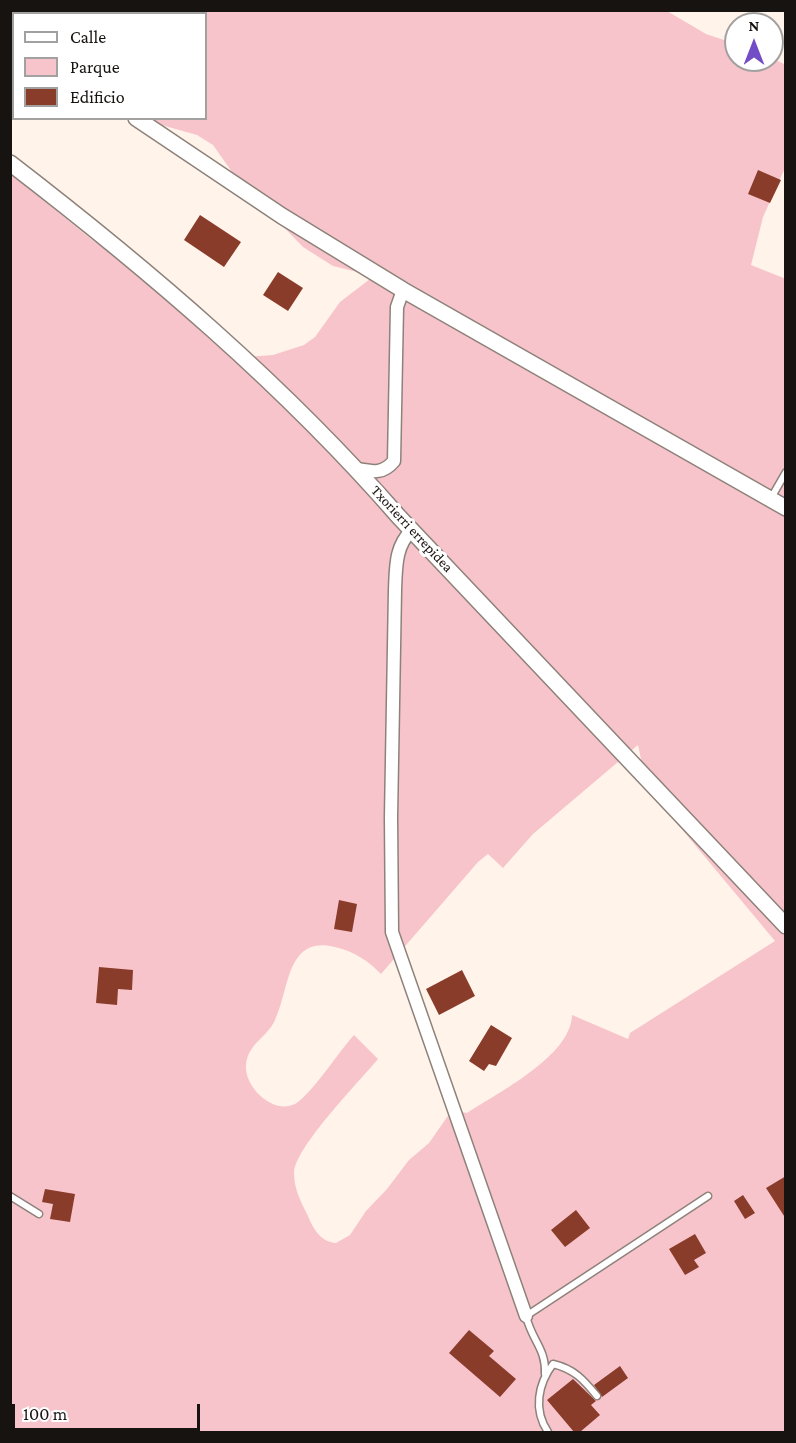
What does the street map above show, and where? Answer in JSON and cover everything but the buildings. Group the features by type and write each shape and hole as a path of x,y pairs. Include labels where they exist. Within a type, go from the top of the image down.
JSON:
{"street":[{"path":"139,120 282,216 403,290 786,508"},
{"name":"Txorierri errepidea","path":"10,163 121,250 357,469 786,926"},
{"path":"357,469 377,472 387,470 394,460 397,307 403,290"},
{"path":"412,530 404,538 397,557 395,590 391,817 393,932 526,1316"}],"lane":[{"path":"770,499 786,472"},
{"path":"10,1196 39,1214"},
{"path":"548,1432 539,1414 540,1388 545,1374 546,1357 530,1332 526,1316 708,1196"},
{"path":"545,1374 553,1364 567,1367 579,1374 597,1396"}],"green space":[{"path":"110,11 667,11 706,34 724,40 724,72 784,72 784,64 786,65 785,168 763,217 751,265 786,279 785,1432 10,1432 11,174 91,239 154,285 232,358 273,355 304,345 315,337 340,302 374,276 333,266 303,247 237,179 213,145 197,135 144,120 207,120 207,12","holes":["638,745 641,759 640,779 775,941 630,1033 628,1039 572,1015 569,1030 560,1045 531,1072 467,1113 452,1110 429,1143 409,1160 387,1189 366,1211 350,1235 336,1243 326,1240 312,1226 298,1195 294,1173 305,1147 316,1132 378,1059 354,1035 302,1099 286,1106 278,1106 262,1097 255,1090 247,1073 247,1057 272,1026 292,967 307,949 319,945 349,951 381,974 478,862 488,854 503,868 533,834"]}]}
